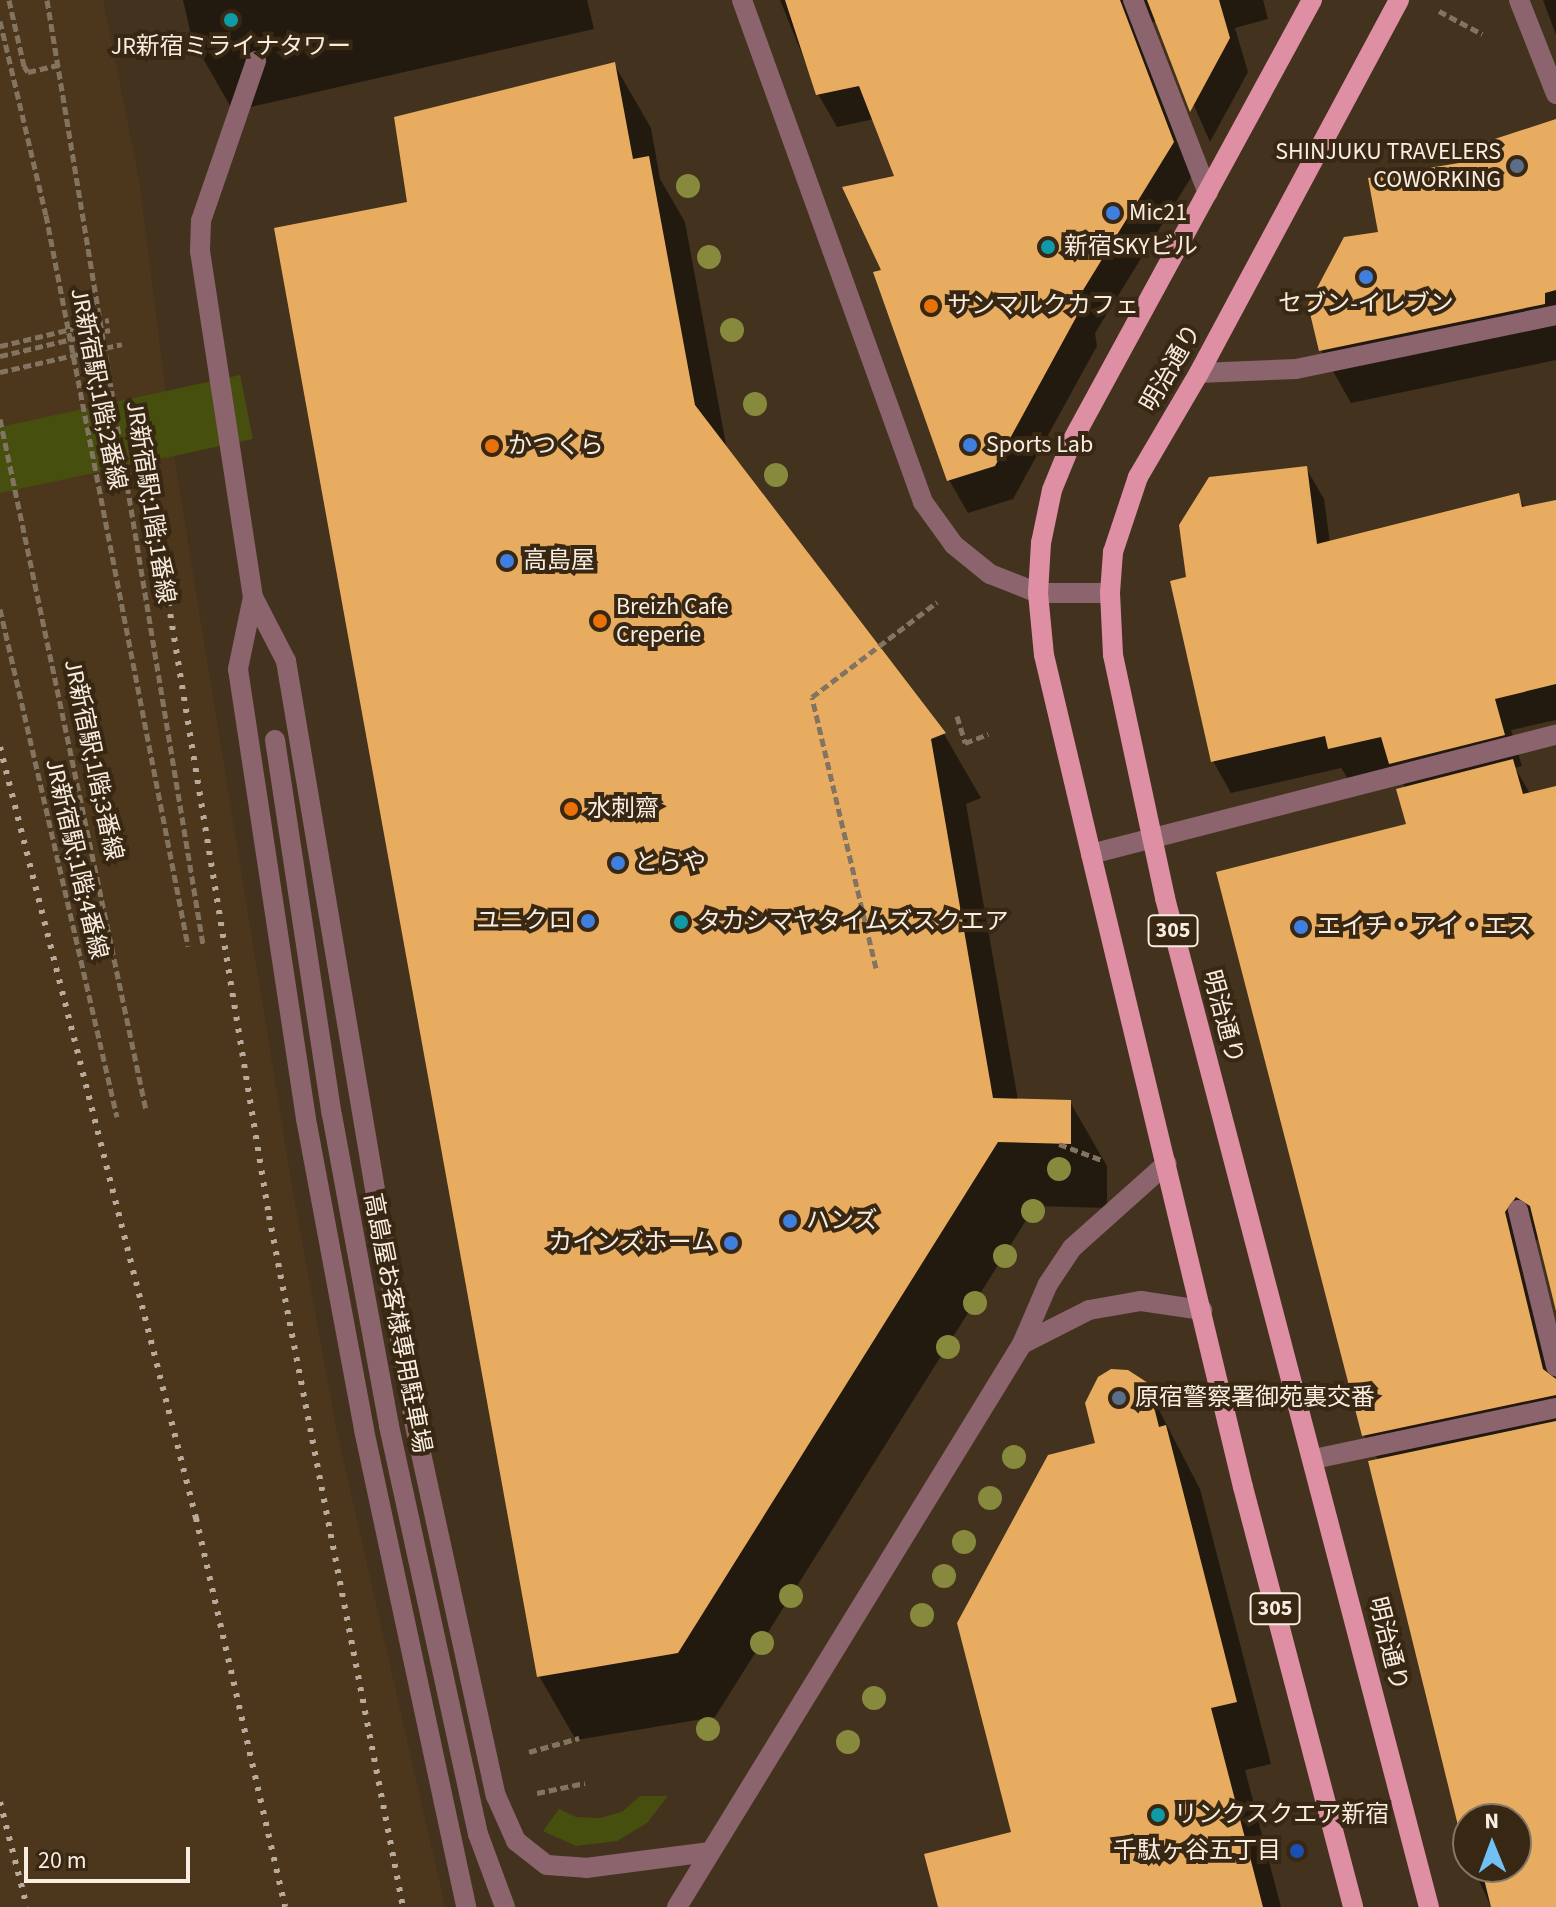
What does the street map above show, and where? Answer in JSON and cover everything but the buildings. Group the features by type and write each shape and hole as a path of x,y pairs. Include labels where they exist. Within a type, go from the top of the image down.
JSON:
{"main road":[{"name":"明治通り","path":"1312,0 1072,441 1052,490 1041,543 1038,593 1044,655 1091,854 1353,1907"},
{"name":"明治通り","path":"1399,0 1199,373 1138,477 1123,512 1110,593 1113,655 1151,837 1429,1907"}],"street":[{"path":"742,0 923,502 954,545 990,574 1038,593 1110,593"},
{"path":"1133,0 1208,193"},
{"path":"1519,0 1556,94"},
{"path":"256,61 201,221 200,251 253,597 286,661 414,1421 504,1823 531,1856 568,1869 710,1852"},
{"path":"1199,373 1296,369 1556,315"},
{"path":"253,597 238,669 306,1119 364,1430 466,1907"},
{"path":"1091,854 1556,735"},
{"name":"高島屋お客様専用駐車場","path":"275,740 332,1115 389,1426 478,1834 505,1907"},
{"path":"677,1907 1022,1344 1048,1284 1072,1248 1167,1163"},
{"path":"1518,1210 1556,1366"},
{"path":"1022,1344 1089,1310 1141,1301 1202,1310"},
{"path":"1314,1459 1556,1408"}],"path":[{"path":"9,0 28,72 59,65"},
{"name":"JR新宿駅;1階;1番線","path":"47,0 203,944"},
{"path":"1439,11 1482,34"},
{"name":"JR新宿駅;1階;2番線","path":"0,21 46,215 188,946"},
{"path":"13,75 22,73 24,66"},
{"path":"0,346 109,320"},
{"path":"0,356 110,330"},
{"path":"0,372 122,344"},
{"name":"JR新宿駅;1階;3番線","path":"0,419 146,1110"},
{"path":"876,968 812,697 937,602"},
{"name":"JR新宿駅;1階;4番線","path":"0,609 117,1117"},
{"path":"957,716 965,743 988,734"},
{"path":"1059,1144 1102,1160"},
{"path":"531,1764 528,1748 579,1738"},
{"path":"534,1779 537,1794 585,1783"}],"shaded area":[{"path":"0,0 103,0 139,180 174,456 293,1192 337,1432 445,1907 0,1907"}],"green space":[{"path":"240,375 253,439 0,493 0,427"},
{"path":"640,1796 668,1796 647,1823 617,1841 576,1846 543,1831 559,1809 576,1817 600,1818 622,1812"}],"railway":[{"path":"147,472 269,1216 403,1907"},
{"path":"0,747 196,1518 285,1907"},
{"path":"0,1802 27,1907"}],"place":[{"name":"JR新宿ミライナタワー","path":"231,20"},
{"name":"SHINJUKU TRAVELERS COWORKING","path":"1517,166"},
{"name":"Mic21","path":"1113,213"},
{"name":"新宿SKYビル","path":"1048,247"},
{"name":"セブン-イレブン","path":"1366,277"},
{"name":"サンマルクカフェ","path":"931,306"},
{"name":"Sports Lab","path":"970,445"},
{"name":"かつくら","path":"492,446"},
{"name":"高島屋","path":"507,561"},
{"name":"Breizh Cafe Creperie","path":"600,621"},
{"name":"水刺齋","path":"571,809"},
{"name":"とらや","path":"618,863"},
{"name":"ユニクロ","path":"588,921"},
{"name":"タカシマヤタイムズスクエア","path":"681,922"},
{"name":"エイチ・アイ・エス","path":"1301,927"},
{"name":"ハンズ","path":"790,1221"},
{"name":"カインズホーム","path":"731,1243"},
{"name":"原宿警察署御苑裏交番","path":"1119,1398"},
{"name":"リンクスクエア新宿","path":"1158,1815"},
{"name":"千駄ヶ谷五丁目","path":"1297,1851"}]}
